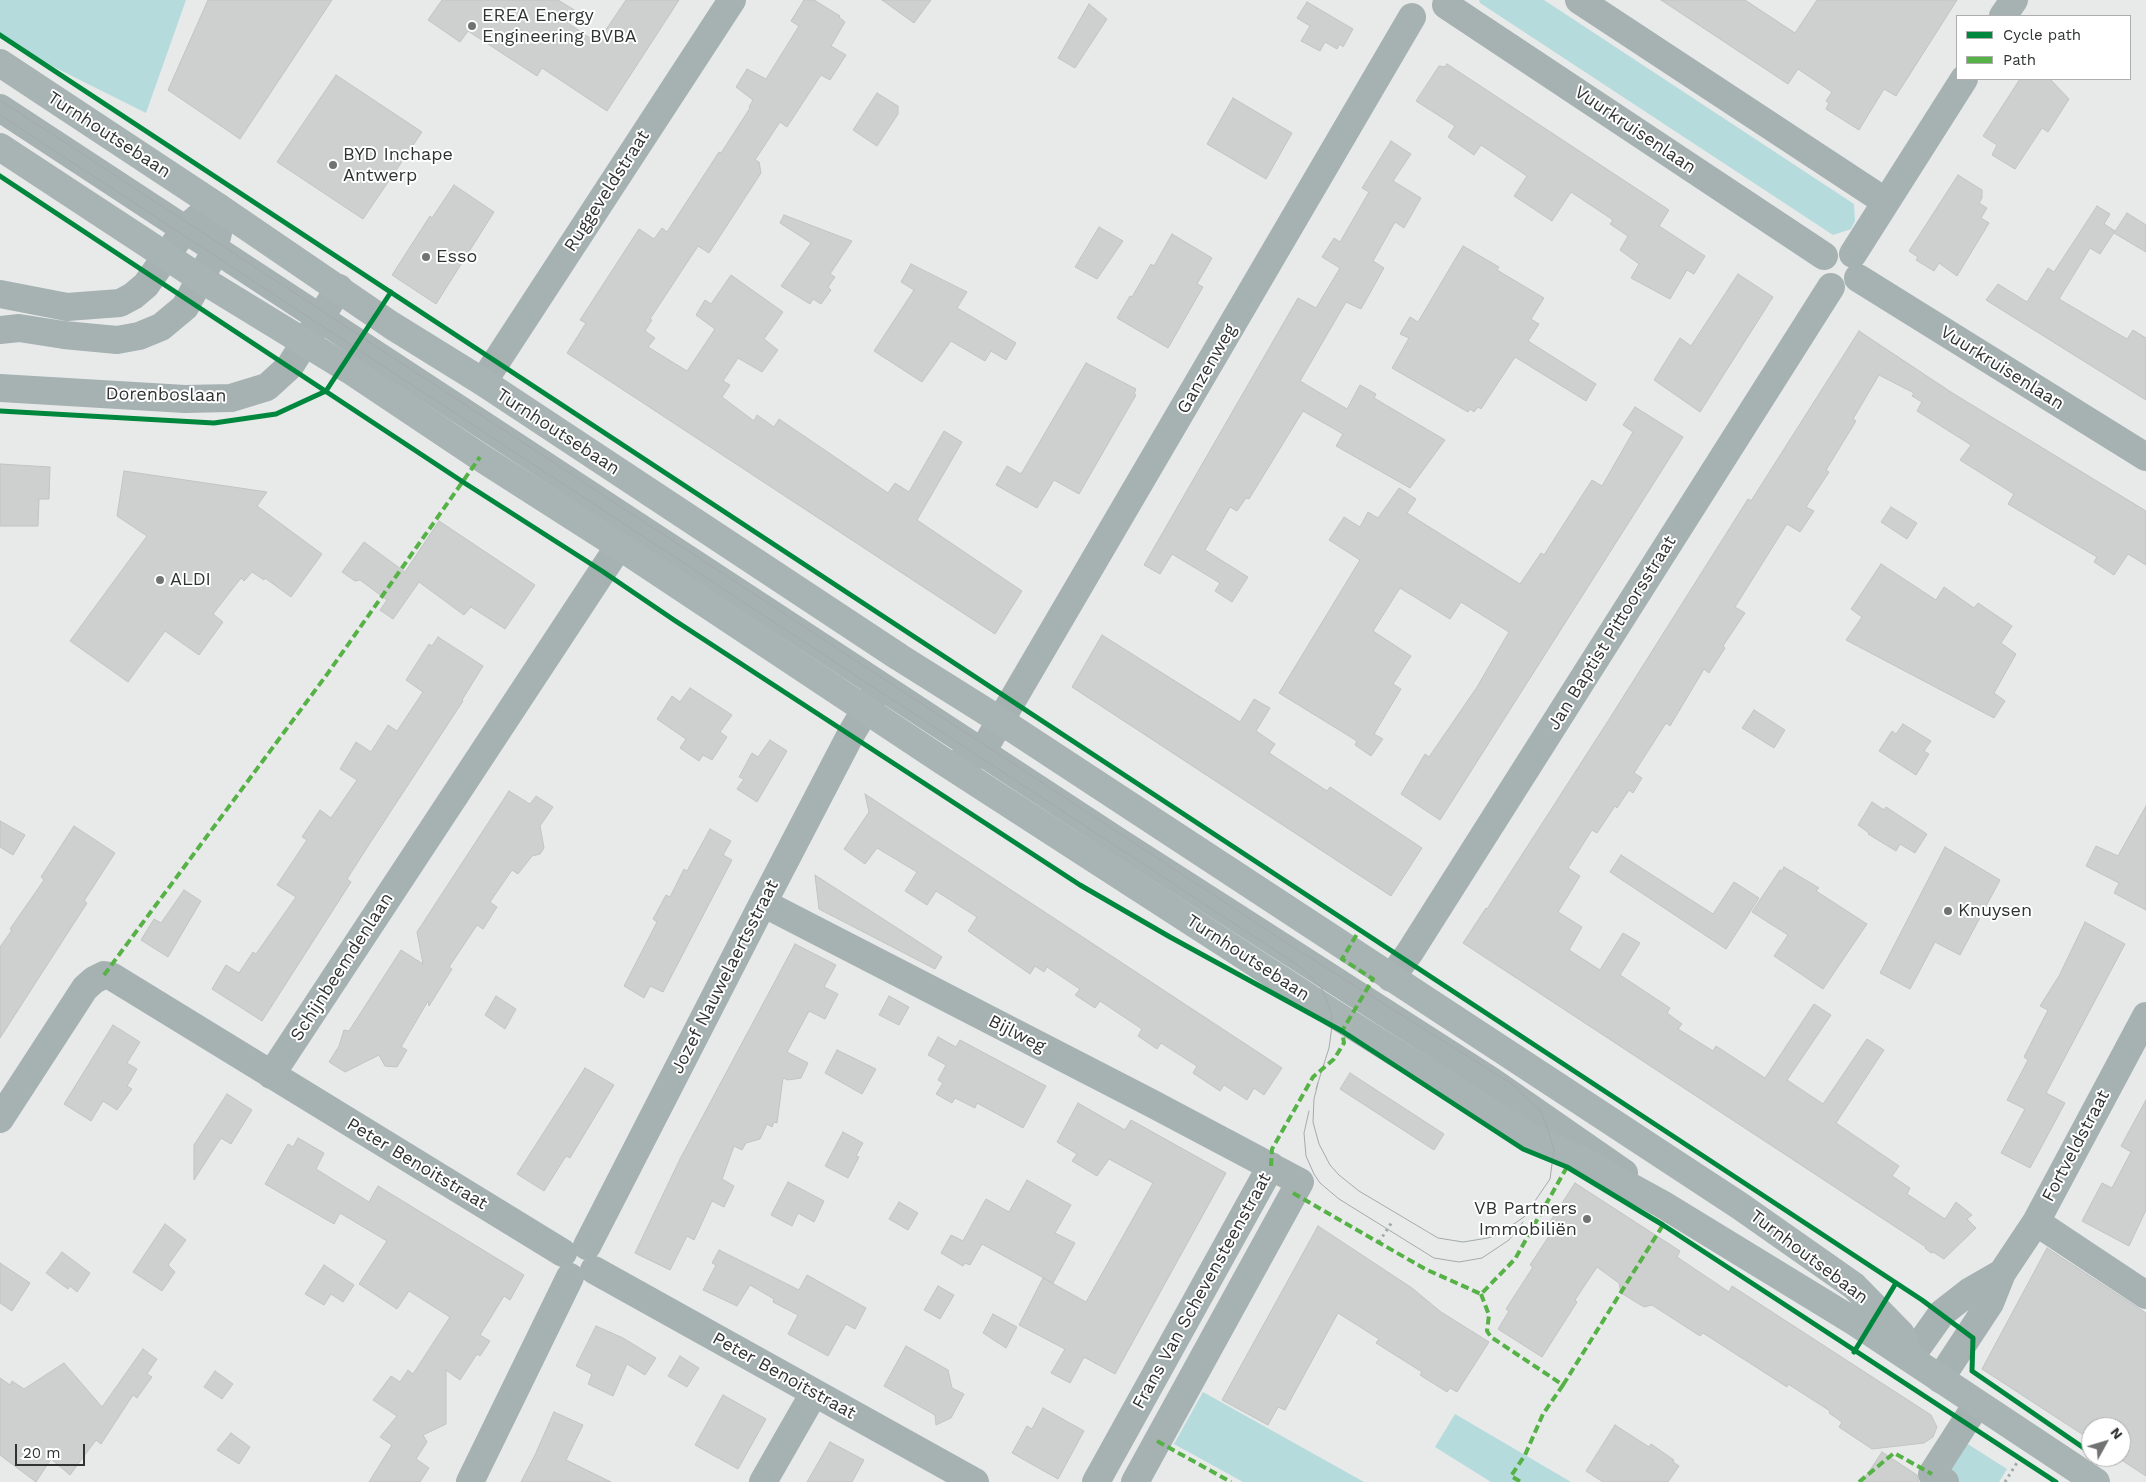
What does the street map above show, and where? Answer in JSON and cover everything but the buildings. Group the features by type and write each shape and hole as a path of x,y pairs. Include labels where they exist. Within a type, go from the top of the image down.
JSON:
{"main road":[{"name":"Turnhoutsebaan","path":"0,64 218,207 391,324 483,382 899,657 1001,721 1740,1206 1854,1286 1901,1334 1910,1358"},
{"name":"Turnhoutsebaan","path":"0,147 166,257 352,372 944,761 1331,1012 1504,1120 1547,1145 1589,1164 1662,1204 1855,1322 2091,1480"},
{"name":"Turnhoutsebaan","path":"1719,1240 1740,1206"}],"street":[{"name":"Ruggeveldstraat","path":"483,382 732,0"},
{"path":"1579,0 1886,202"},
{"path":"2004,15 2014,0"},
{"path":"1408,8 1420,20 1428,20 1436,18 1447,2"},
{"name":"Vuurkruisenlaan","path":"1447,2 1824,256"},
{"name":"Ganzenweg","path":"1001,721 1408,8"},
{"path":"1855,266 1848,250 1835,249 1824,256 1819,269 1825,282 1831,287 1843,289 1849,287 1855,266 1886,202 1963,80"},
{"name":"Turnhoutsebaan","path":"0,108 980,751 1531,1108 1610,1162 1662,1204"},
{"path":"0,294 67,307 120,303 133,296 146,285 185,229 202,214 218,207 219,228 215,249 201,279 185,307 161,327 139,336 117,340 19,328 0,330"},
{"name":"Vuurkruisenlaan","path":"1855,266 2146,457"},
{"name":"Jan Baptist Pittoorsstraat","path":"1391,978 1410,952 1831,287"},
{"name":"Dorenboslaan","path":"0,388 185,399 231,398 266,387 290,366 339,288"},
{"name":"Schijnbeemdenlaan","path":"271,1075 618,546"},
{"path":"865,709 899,657"},
{"name":"Jozef Nauwelaertsstraat","path":"470,1482 578,1261 865,709"},
{"path":"944,761 975,756 986,747 1001,721"},
{"name":"Bijlweg","path":"763,903 1271,1166"},
{"path":"0,1119 85,988 94,980 104,975 119,979 271,1075"},
{"name":"Fortveldstraat","path":"1940,1379 1990,1303 2002,1273 2036,1222 2137,1051 2146,1016"},
{"name":"Peter Benoitstraat","path":"271,1075 578,1261 975,1482"},
{"name":"Turnhoutsebaan","path":"1531,1108 1581,1121 1653,1149"},
{"name":"Frans Van Schevensteenstraat","path":"1096,1482 1271,1166 1300,1182 1135,1482"},
{"path":"2036,1222 2146,1296"},
{"name":"Fortveldstraat","path":"1910,1358 1942,1313 1969,1292 2002,1273"},
{"path":"763,1482 814,1393"},
{"path":"1945,1482 1932,1474 1977,1404"}],"path":[{"path":"1379,1242 1392,1222"},
{"path":"2013,1455 2027,1463"},
{"path":"2004,1482 2020,1459"}],"shaded area":[{"path":"0,0 186,0 146,113 34,57 0,34"},
{"path":"1479,0 1544,0 1854,204 1855,221 1851,229 1833,235 1480,3"},
{"path":"1203,1392 1364,1482 1243,1482 1174,1444"},
{"path":"1455,1414 1571,1482 1491,1482 1435,1447"},
{"path":"1963,1441 2007,1469 1999,1482 1959,1482 1952,1477 1947,1466"}],"tram line":[{"path":"0,100 1293,947 1512,1084 1540,1110 1546,1124 1554,1149 1550,1179 1524,1217 1499,1234 1488,1238 1463,1242 1438,1238 1359,1191 1330,1165 1319,1144 1313,1122 1314,1099 1318,1083"},
{"path":"0,115 1302,968 1321,987 1331,1012 1332,1026 1329,1048 1316,1089"},
{"path":"1309,1111 1304,1133 1306,1156 1320,1183 1339,1199 1434,1258 1459,1262 1482,1258 1509,1240 1523,1222"}],"marked path":[{"path":"104,975 328,673 480,457"},
{"path":"1271,1166 1272,1149 1313,1077 1334,1059 1344,1043 1342,1031 1373,979 1342,959 1360,929"},
{"path":"1293,1193 1425,1269 1481,1294 1515,1259 1567,1167"},
{"path":"1563,1385 1663,1225"},
{"path":"1481,1294 1489,1315 1487,1331 1491,1337 1563,1385 1543,1414 1525,1455 1511,1476 1521,1482"},
{"path":"1157,1441 1231,1482"},
{"path":"1859,1482 1894,1453 1932,1474"}],"cycle path":[{"path":"0,35 1922,1300 1973,1338 1972,1371 2081,1446"},
{"path":"0,176 463,482 1080,885 1170,937 1342,1031 1523,1149 1567,1167 1663,1225 2056,1482"},
{"path":"0,411 214,423 276,414 326,391 391,292"},
{"path":"1854,1352 1896,1283"}],"place":[{"name":"EREA Energy Engineering BVBA","path":"472,26"},
{"name":"BYD Inchape Antwerp","path":"333,165"},
{"name":"Esso","path":"426,257"},
{"name":"ALDI","path":"160,580"},
{"name":"Knuysen","path":"1948,911"},
{"name":"VB Partners Immobiliën","path":"1587,1219"}]}
